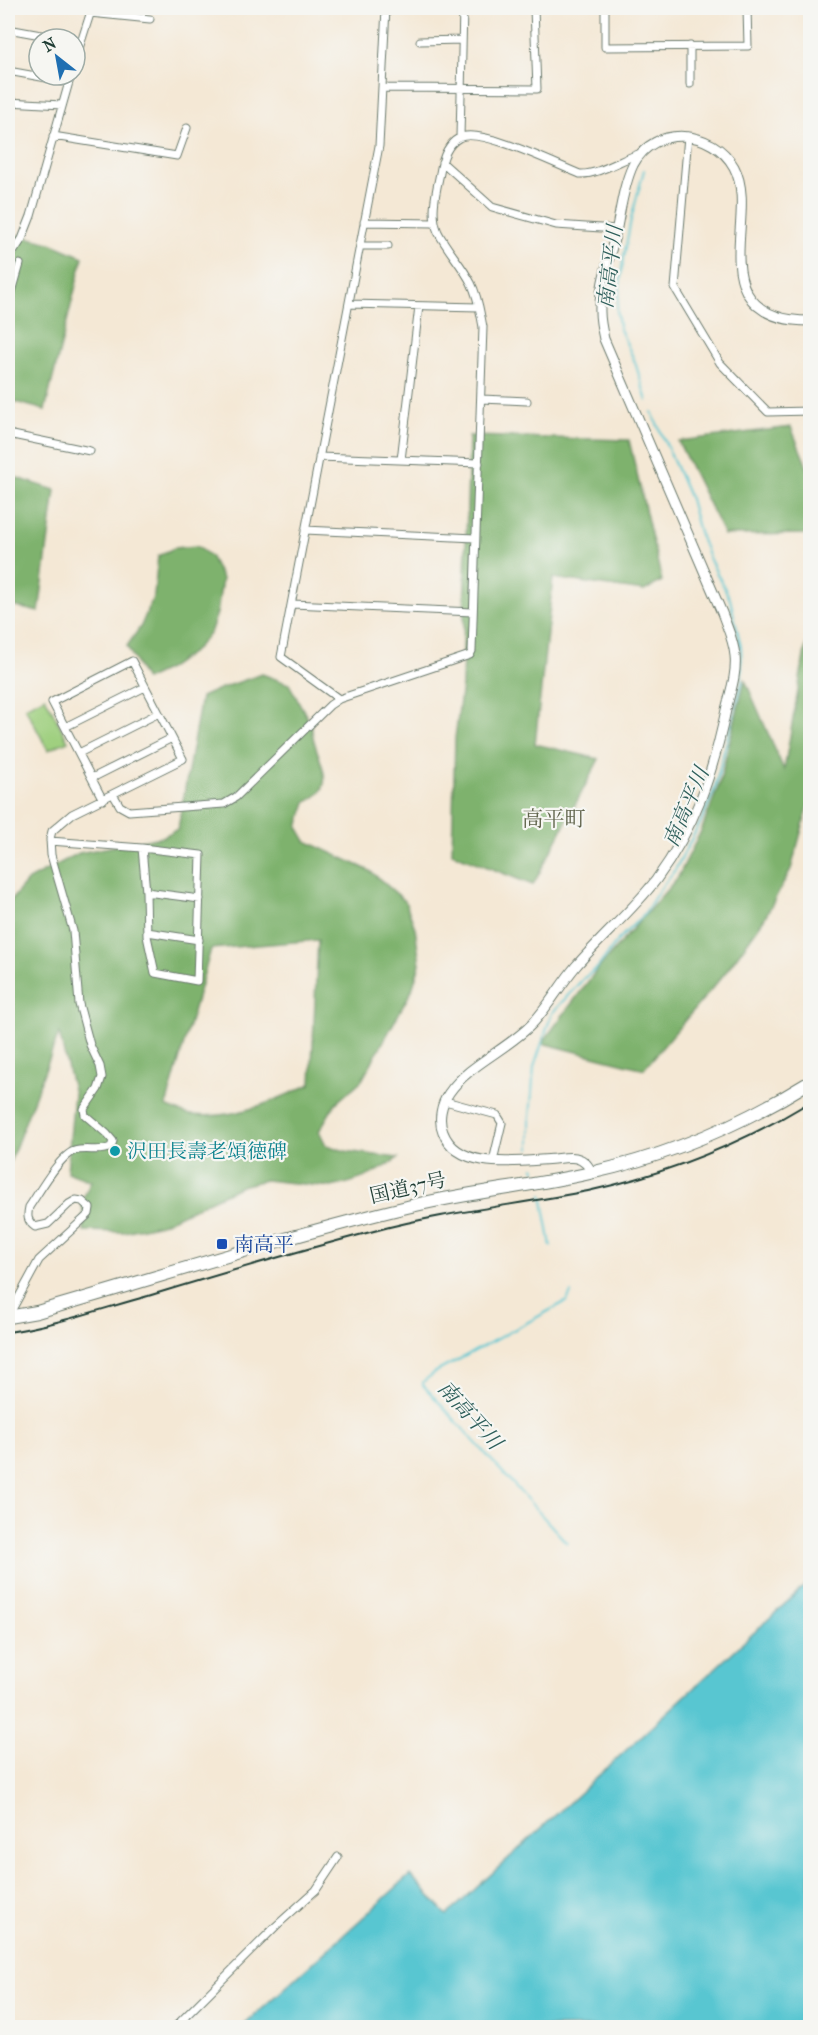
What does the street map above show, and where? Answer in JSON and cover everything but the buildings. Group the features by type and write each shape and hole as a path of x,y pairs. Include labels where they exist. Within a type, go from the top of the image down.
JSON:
{"highway":[{"name":"国道37号","path":"8,1317 46,1309 409,1206 592,1173 658,1155 754,1114 810,1082"}],"street":[{"path":"339,699 281,657 379,146 386,8"},
{"path":"460,137 463,8"},
{"path":"382,88 537,90 534,8"},
{"path":"605,8 605,46 748,46 747,8"},
{"path":"84,27 91,10 150,19"},
{"path":"8,29 27,32"},
{"path":"420,41 462,40"},
{"path":"690,46 690,84"},
{"path":"8,71 27,73"},
{"path":"8,261 22,239 31,216 68,87"},
{"path":"8,102 62,105"},
{"path":"53,136 177,156 188,128"},
{"path":"113,794 120,806 129,811 224,804 236,797 339,699 470,655 472,651 483,327 471,282 444,242 435,223 434,205 445,153 460,137 473,134 485,137 580,174 588,174 642,153 663,139 680,135 700,138 728,157 738,176 740,274 748,295 761,308 778,318 810,321"},
{"path":"688,136 675,288 720,363 768,412 810,411"},
{"path":"592,1173 584,1161 571,1157 493,1161 470,1158 452,1147 443,1133 441,1121 445,1101 454,1087 531,1025 603,935 635,905 656,879 689,828 700,803 717,752 733,684 735,657 722,613 604,339 600,315 601,297 629,176 642,153"},
{"path":"442,162 492,207 556,225 616,229"},
{"path":"364,222 435,223"},
{"path":"361,246 388,246"},
{"path":"8,306 20,264"},
{"path":"350,304 479,307"},
{"path":"401,460 419,306"},
{"path":"481,399 527,401"},
{"path":"8,434 90,451"},
{"path":"319,457 479,463"},
{"path":"305,530 475,538"},
{"path":"292,604 473,612"},
{"path":"8,1317 39,1260 89,1214 90,1208 82,1201 76,1200 48,1224 35,1227 27,1216 29,1207 67,1154 80,1150 103,1151 111,1147 113,1142 85,1115 84,1109 98,1089 102,1077 100,1066 90,1045 79,1004 73,931 51,855 50,841 52,831 72,814 104,800 183,759 132,661 52,702 104,800"},
{"path":"66,727 145,687"},
{"path":"79,753 159,713"},
{"path":"92,778 172,738"},
{"path":"50,841 142,848 201,855 197,981 155,973 147,932 142,848"},
{"path":"146,892 200,899"},
{"path":"147,932 199,940"},
{"path":"445,1101 496,1115 502,1123 493,1161"},
{"path":"174,2028 276,1926 316,1890 338,1857"}],"green space":[{"path":"8,233 50,243 83,257 45,410 8,400"},
{"path":"791,427 810,474 810,534 724,535 678,441"},
{"path":"469,436 629,440 662,581 644,591 553,578 535,744 599,759 533,885 452,853 455,738 462,685"},
{"path":"8,475 55,490 39,612 8,605"},
{"path":"197,546 210,556 222,579 217,613 210,633 194,651 168,669 145,680 127,646 141,626 154,595 158,556 174,548"},
{"path":"806,645 810,645 810,800 791,869 764,919 725,973 644,1069 542,1043 596,971 678,877 702,829 719,785 745,680 784,770"},
{"path":"262,674 289,684 312,726 325,778 323,787 317,795 306,802 298,827 306,841 370,871 405,901 415,928 420,964 412,990 362,1080 335,1104 319,1131 326,1145 345,1151 398,1158 374,1173 340,1185 331,1187 265,1180 241,1186 161,1224 124,1232 84,1231 82,1201 91,1181 67,1172 74,1094 59,1033 8,1167 8,904 28,880 79,853 162,837 178,829 201,697","holes":["318,940 311,1084 254,1108 224,1115 192,1115 166,1106 211,949"]},
{"path":"45,697 68,741 48,750 25,707"}],"water":[{"path":"810,1581 810,2027 242,2027 410,1875 447,1915"}],"waterway":[{"name":"南高平川","path":"644,170 631,219 617,310 619,327 635,362 647,401"},
{"name":"南高平川","path":"530,1148 534,1067 552,1013 584,978 597,968 618,940 644,914 675,870 714,791 742,682 741,647 730,599 709,558 690,499 652,412"},
{"name":"南高平川","path":"542,1195 551,1246"},
{"name":"南高平川","path":"567,1543 423,1385 423,1382 434,1373 567,1301 571,1293"}],"railway":[{"path":"8,1332 78,1316 400,1224 588,1191 646,1176 730,1144 810,1102"}],"place":[{"name":"沢田長壽老頌徳碑","path":"115,1151"},
{"name":"南高平","path":"222,1244"}],"district":[{"name":"高平町","path":"554,819"}]}
